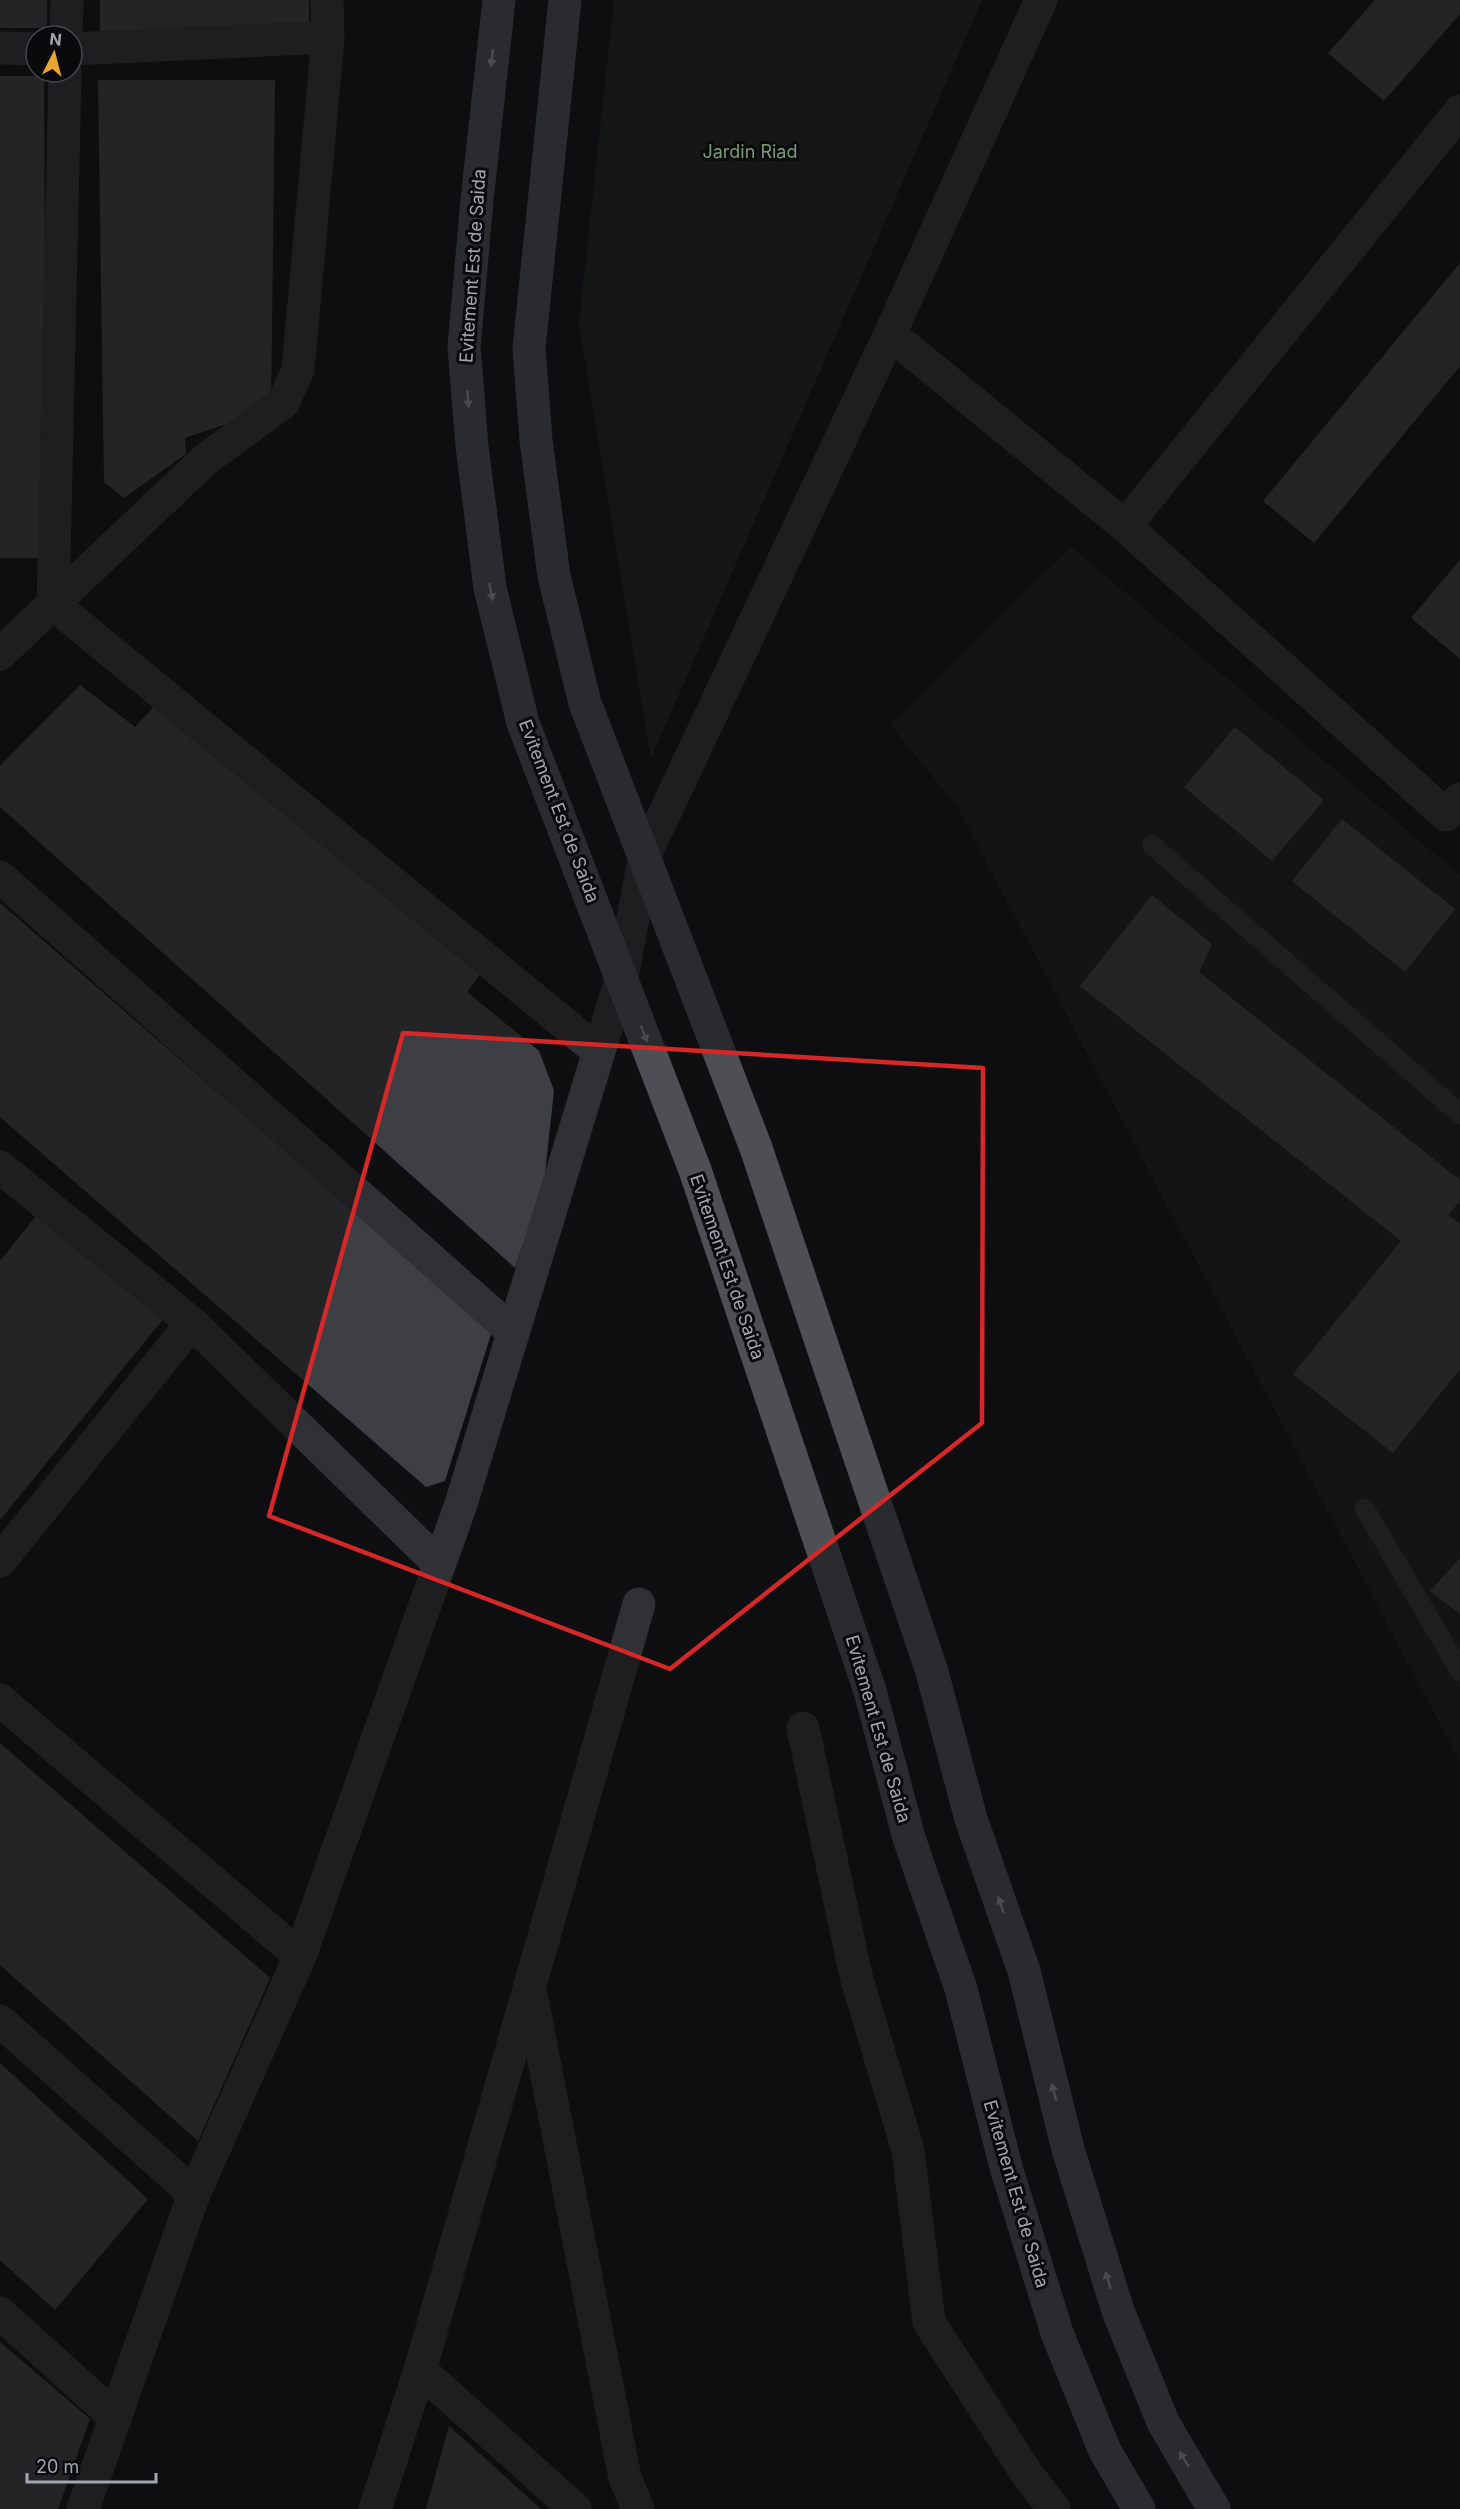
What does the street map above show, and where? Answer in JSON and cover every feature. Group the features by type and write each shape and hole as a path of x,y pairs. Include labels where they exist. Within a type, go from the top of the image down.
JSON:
{"main road":[{"name":"Evitement Est de Saida","path":"499,0 477,200 464,347 471,446 490,588 523,723 695,1170 870,1691 909,1838 961,1989 1006,2167 1057,2333 1105,2451 1139,2509"},
{"path":"565,0 529,348 536,440 554,576 585,703 756,1148 932,1672 971,1819 1024,1971 1068,2149 1118,2311 1163,2422 1214,2509"}],"street":[{"path":"66,24 67,0"},
{"path":"0,654 206,459 284,403 298,370 328,37 327,0"},
{"path":"83,2509 194,2194 300,1956 438,1563 461,1504 622,976 645,855 890,334 1041,0"},
{"path":"84,48 328,37"},
{"path":"0,48 24,49"},
{"path":"53,604 65,84"},
{"path":"1125,526 1460,111"},
{"path":"890,334 1125,526 1455,814"},
{"path":"53,604 599,1052"},
{"path":"0,878 513,1332"},
{"path":"3,1177 192,1323 438,1563"},
{"path":"0,1561 192,1323"},
{"path":"375,2509 420,2370 639,1604"},
{"path":"0,1700 300,1956"},
{"path":"803,1728 856,1976 908,2150 929,2322 1027,2474 1054,2509"},
{"path":"529,1988 625,2478 638,2509"},
{"path":"0,2021 194,2194"},
{"path":"0,2313 116,2418"},
{"path":"420,2370 575,2509"}],"lane":[{"path":"1152,845 1460,1114"},
{"path":"1365,1509 1460,1671"}],"highlighted area":[{"path":"403,1033 983,1068 982,1423 670,1669 269,1516"}],"shaded area":[{"path":"1071,547 1460,875 1460,1762 958,808 890,724"}],"green space":[{"name":"Jardin Riad","path":"614,0 982,0 651,758 579,323"}],"building":[{"path":"0,0 47,0 47,24 24,24 24,28 0,28"},
{"path":"100,0 309,0 309,22 100,35"},
{"path":"1375,0 1460,0 1460,14 1384,101 1328,53"},
{"path":"0,76 24,76 24,84 44,84 46,558 0,558"},
{"path":"98,80 275,80 271,409 185,438 186,454 124,498 104,482"},
{"path":"1460,263 1460,366 1314,543 1263,501"},
{"path":"1460,560 1460,659 1411,618"},
{"path":"80,685 135,727 160,700 481,973 467,992 539,1051 554,1090 544,1183 515,1268 0,807 0,766"},
{"path":"1235,727 1324,800 1272,861 1184,787"},
{"path":"1342,819 1455,909 1405,972 1292,881"},
{"path":"1152,895 1212,944 1199,972 1460,1180 1460,1201 1448,1215 1460,1224 1460,1369 1393,1453 1293,1374 1401,1241 1080,986"},
{"path":"0,903 492,1331 445,1481 426,1487 0,1117"},
{"path":"36,1216 164,1318 0,1520 0,1261"},
{"path":"1460,1558 1460,1614 1430,1591"},
{"path":"0,1743 270,1978 198,2141 0,1965"},
{"path":"0,2063 148,2199 55,2310 0,2260"},
{"path":"0,2342 90,2419 58,2509 0,2509"},
{"path":"449,2426 541,2509 426,2509"}]}
